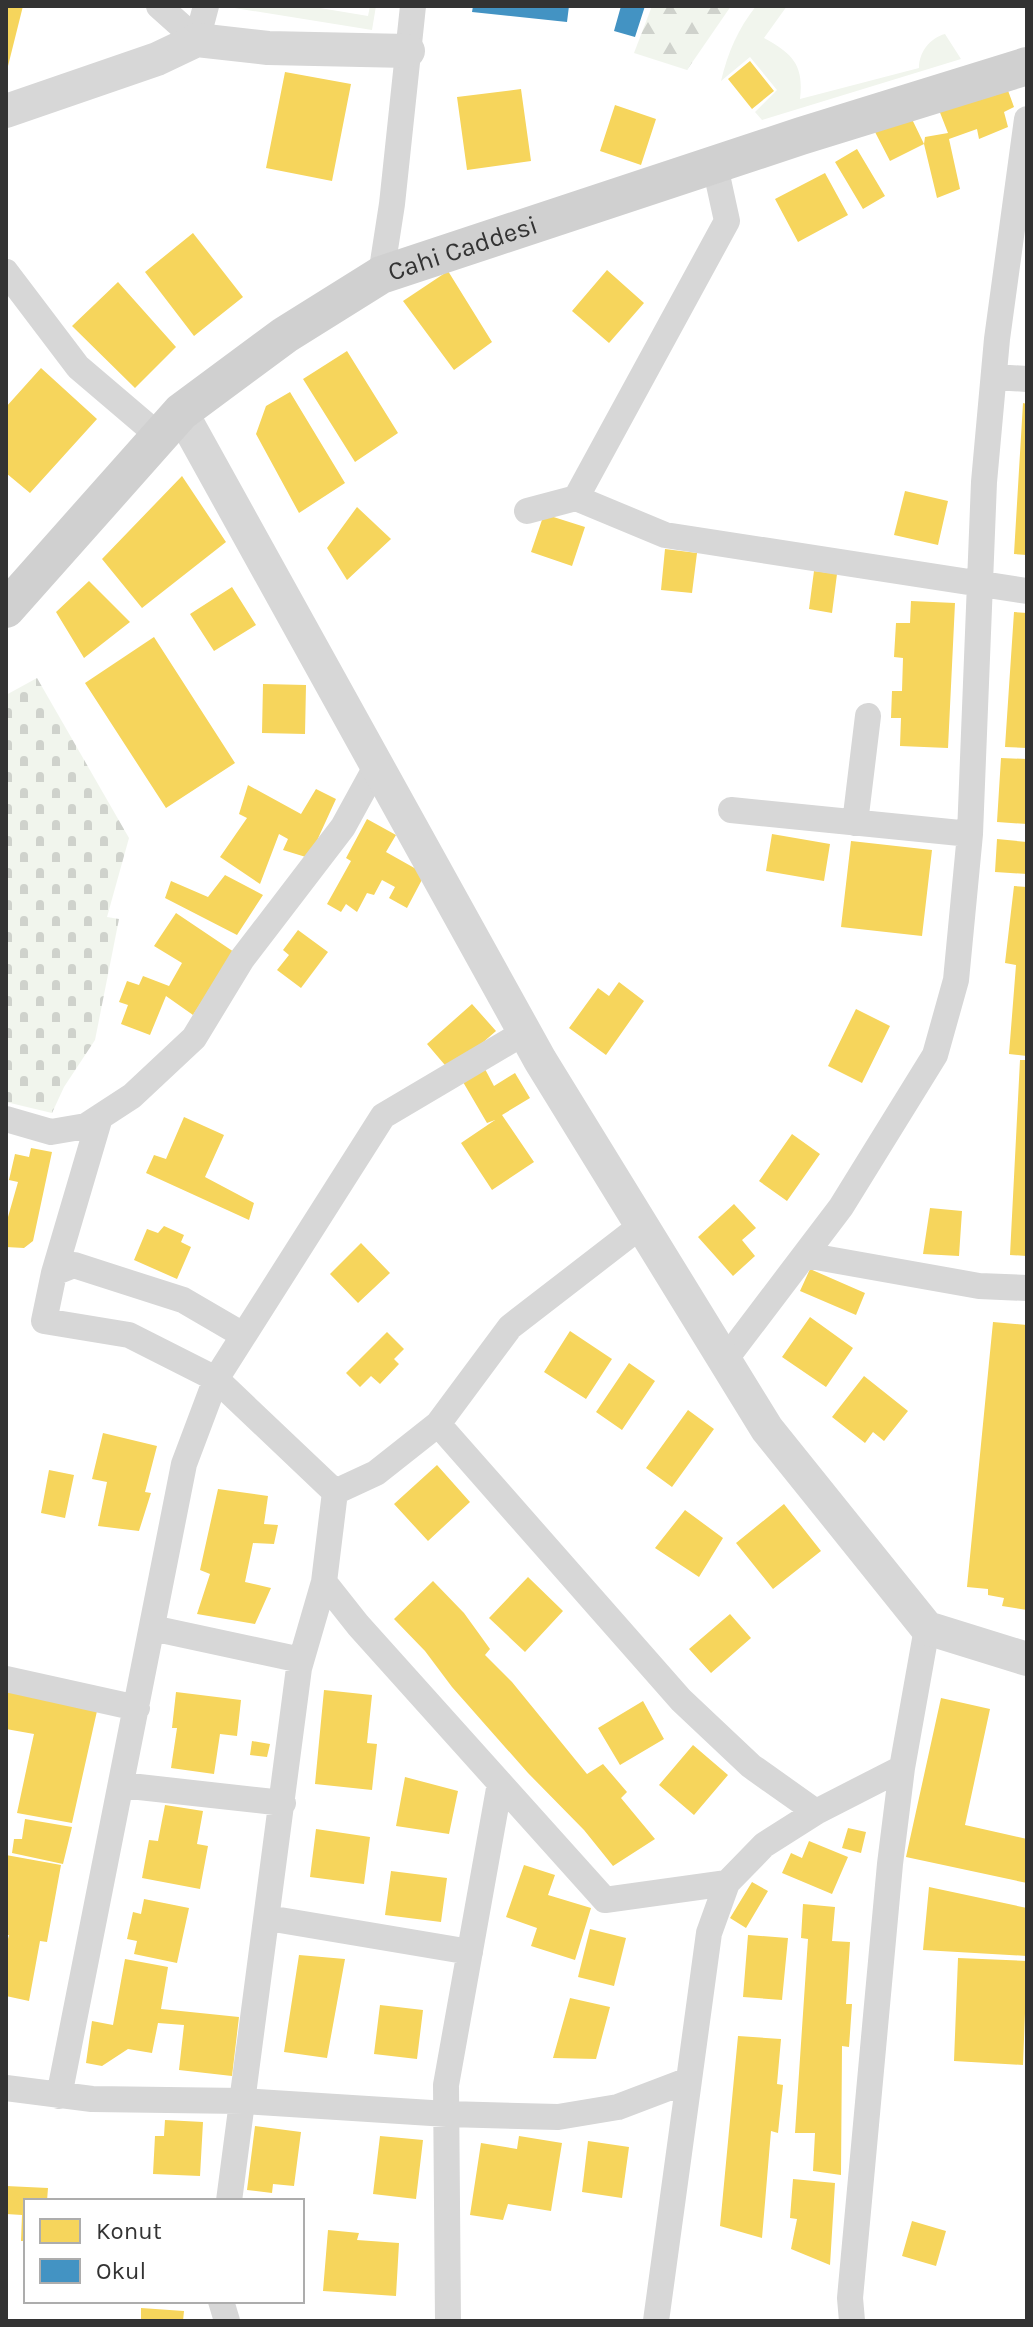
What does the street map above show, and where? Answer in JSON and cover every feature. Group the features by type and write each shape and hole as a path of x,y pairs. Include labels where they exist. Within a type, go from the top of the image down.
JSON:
{"main road":[{"name":"Cahi Caddesi","path":"6,609 170,424 285,335 381,275 1027,66"}],"street":[{"path":"159,6 197,40"},
{"path":"197,40 206,6"},
{"path":"381,275 392,204 413,6"},
{"path":"6,111 157,59 197,40 268,48 408,51"},
{"path":"725,1360 841,1207 935,1055 956,980 970,834 984,482 994,377 1027,119"},
{"path":"576,498 727,221 715,166"},
{"path":"6,272 78,367 170,424 377,765 525,1032 767,1429 927,1628 1027,1659"},
{"path":"994,377 1027,379"},
{"path":"527,511 576,498 665,535 1027,591"},
{"path":"855,823 868,716"},
{"path":"6,1119 51,1132 86,1126 132,1096 194,1038 242,959 343,827 377,765"},
{"path":"731,810 970,834"},
{"path":"59,2096 184,1464 216,1379 383,1116 525,1032"},
{"path":"100,1117 54,1273 44,1321 129,1335 216,1379 335,1492"},
{"path":"335,1492 376,1473 438,1424 510,1327 642,1225"},
{"path":"805,1255 979,1286 1027,1288"},
{"path":"54,1273 74,1265 127,1280 183,1300 243,1335"},
{"path":"438,1424 681,1700 751,1766 816,1812"},
{"path":"229,2199 301,1660 324,1582 335,1492"},
{"path":"324,1582 358,1625 605,1900 727,1883"},
{"path":"152,1628 301,1660"},
{"path":"852,2321 850,2298 890,1864 902,1768 927,1628"},
{"path":"6,1679 137,1708"},
{"path":"656,2321 709,1933 727,1883 764,1845 816,1812 902,1768"},
{"path":"448,2321 446,2085 500,1783"},
{"path":"121,1785 283,1803"},
{"path":"268,1918 470,1952"},
{"path":"6,2088 59,2096 243,2101 447,2114 558,2117 618,2107 689,2080"}],"green space":[{"path":"222,6 308,6 368,16 370,6 376,6 372,30"},
{"path":"652,6 731,6 687,70 634,53"},
{"path":"756,6 787,6 764,38 794,62 800,77 800,99 919,68 926,46 945,34 961,59 762,120 755,112 777,90 750,57 721,81 734,41"},
{"path":"37,678 129,838 107,917 119,919 95,1040 64,1087 52,1113 6,1102 6,695"}],"building: Konut":[{"path":"6,6 23,6 7,70 6,70"},
{"path":"750,61 774,91 752,109 728,79"},
{"path":"285,72 351,84 332,181 266,168"},
{"path":"1006,85 1014,107 1004,112 1008,127 979,139 977,129 949,139 960,189 937,198 924,144 925,137 948,133 939,110"},
{"path":"521,89 531,161 467,170 457,97"},
{"path":"615,105 656,119 641,165 600,151"},
{"path":"910,115 924,144 890,161 875,132"},
{"path":"857,149 885,196 863,209 835,162"},
{"path":"825,173 848,215 798,242 775,199"},
{"path":"193,233 243,297 194,336 145,272"},
{"path":"607,270 644,303 609,343 572,311"},
{"path":"448,271 492,342 454,370 403,301"},
{"path":"118,282 176,347 135,388 72,326"},
{"path":"347,351 398,433 355,462 303,379"},
{"path":"41,368 97,419 30,493 6,473 6,407"},
{"path":"290,392 345,483 299,513 256,434 266,406"},
{"path":"1023,403 1027,404 1027,555 1014,554"},
{"path":"182,476 226,542 142,608 102,559"},
{"path":"905,491 948,501 938,545 894,535"},
{"path":"357,507 391,539 347,580 327,548"},
{"path":"544,514 585,527 572,566 531,552"},
{"path":"665,549 697,553 692,593 661,590"},
{"path":"814,571 837,574 832,613 809,609"},
{"path":"89,581 130,622 84,658 56,612"},
{"path":"232,587 256,625 214,651 190,614"},
{"path":"911,601 955,603 948,748 900,746 901,718 891,718 892,691 902,691 903,658 894,657 896,623 910,623"},
{"path":"1014,612 1027,613 1027,748 1005,747"},
{"path":"154,637 235,763 166,808 85,683"},
{"path":"263,684 306,685 305,734 262,733"},
{"path":"1001,758 1027,759 1027,824 997,822"},
{"path":"248,785 301,814 316,789 336,799 309,858 283,850 288,839 279,834 260,884 220,857 247,818 239,814"},
{"path":"367,819 396,835 386,852 425,874 407,908 389,898 395,887 382,880 374,895 367,893 357,912 346,904 341,912 327,904 351,861 346,858"},
{"path":"772,834 830,844 824,881 766,871"},
{"path":"997,839 1027,842 1027,874 995,872"},
{"path":"851,841 932,850 922,936 841,927"},
{"path":"225,875 263,895 237,935 165,898 171,881 208,897"},
{"path":"1014,886 1027,887 1027,1056 1009,1054 1016,965 1005,963"},
{"path":"176,913 234,952 193,1015 166,996 150,1035 121,1024 128,1005 119,1002 127,981 139,985 143,976 169,986 182,963 154,946"},
{"path":"298,930 328,952 301,988 277,970 289,955 283,950"},
{"path":"619,982 644,1001 606,1055 569,1028 598,988 609,996"},
{"path":"472,1004 496,1031 450,1071 427,1044"},
{"path":"856,1009 890,1026 862,1083 828,1066"},
{"path":"1020,1060 1027,1060 1027,1256 1010,1255"},
{"path":"485,1069 494,1086 515,1073 530,1098 502,1115 534,1162 492,1190 461,1143 495,1120 487,1123 463,1082"},
{"path":"184,1117 224,1135 205,1177 254,1203 249,1220 146,1173 154,1155 166,1159"},
{"path":"792,1134 820,1154 787,1201 759,1181"},
{"path":"31,1148 52,1152 33,1241 24,1248 6,1247 6,1224 18,1182 9,1180 15,1154 29,1157"},
{"path":"734,1204 756,1228 742,1240 755,1256 733,1276 698,1237"},
{"path":"930,1208 962,1211 959,1256 923,1254"},
{"path":"164,1226 184,1235 181,1242 191,1247 177,1279 134,1260 147,1229 158,1233"},
{"path":"361,1243 390,1273 358,1303 330,1274"},
{"path":"810,1269 865,1293 856,1315 800,1291"},
{"path":"810,1317 853,1348 826,1387 782,1357"},
{"path":"993,1322 1027,1325 1027,1610 1002,1606 1004,1598 988,1595 988,1589 967,1587"},
{"path":"570,1331 612,1359 586,1399 544,1372"},
{"path":"387,1332 404,1349 394,1359 399,1364 380,1384 371,1376 360,1387 346,1373"},
{"path":"629,1363 655,1381 622,1430 596,1412"},
{"path":"864,1376 908,1411 884,1441 873,1432 865,1443 832,1417"},
{"path":"688,1410 714,1429 672,1487 646,1468"},
{"path":"103,1433 157,1446 145,1492 151,1493 139,1531 98,1526 107,1482 92,1479"},
{"path":"437,1465 470,1502 428,1541 394,1504"},
{"path":"49,1470 74,1475 65,1518 41,1513"},
{"path":"218,1489 268,1496 264,1524 278,1525 274,1544 253,1543 245,1582 271,1588 255,1624 197,1614 210,1574 200,1570"},
{"path":"784,1504 821,1551 773,1589 736,1543"},
{"path":"685,1510 723,1538 699,1577 655,1548"},
{"path":"528,1577 563,1611 525,1652 489,1618"},
{"path":"433,1581 464,1613 490,1649 485,1655 512,1682 587,1774 603,1764 627,1792 621,1798 655,1839 613,1866 584,1830 528,1773 452,1687 425,1651 394,1619"},
{"path":"730,1614 751,1638 711,1673 689,1649"},
{"path":"6,1689 97,1711 72,1823 17,1813 34,1734 6,1729"},
{"path":"324,1690 372,1695 367,1743 377,1744 372,1790 315,1784"},
{"path":"176,1692 241,1700 237,1736 220,1734 214,1774 171,1768 177,1728 172,1728"},
{"path":"941,1698 990,1709 965,1825 1027,1839 1027,1883 906,1857"},
{"path":"643,1701 664,1739 620,1765 598,1728"},
{"path":"252,1741 270,1744 267,1757 250,1755"},
{"path":"693,1745 728,1775 694,1815 659,1785"},
{"path":"405,1777 458,1791 449,1834 396,1826"},
{"path":"165,1805 203,1811 197,1844 208,1846 200,1889 142,1878 149,1840 158,1841"},
{"path":"25,1819 72,1827 63,1864 12,1853 14,1839 22,1839"},
{"path":"848,1828 866,1832 861,1853 842,1848"},
{"path":"316,1829 370,1837 364,1884 310,1877"},
{"path":"809,1841 848,1857 832,1894 782,1873 791,1853 802,1858"},
{"path":"6,1855 61,1865 47,1942 40,1941 29,2001 6,1996 6,1947 9,1935 6,1935"},
{"path":"524,1865 555,1875 548,1895 591,1908 575,1960 531,1946 537,1928 506,1917"},
{"path":"391,1871 447,1878 441,1922 385,1915"},
{"path":"752,1882 768,1891 746,1928 730,1918"},
{"path":"929,1887 1027,1908 1027,1956 923,1950"},
{"path":"144,1899 189,1908 177,1963 134,1954 137,1941 127,1939 133,1912 141,1914"},
{"path":"803,1904 835,1907 832,1941 850,1942 846,2004 852,2004 849,2047 842,2046 841,2175 813,2171 815,2133 795,2133 808,1939 801,1938"},
{"path":"590,1929 626,1938 614,1986 578,1977"},
{"path":"748,1935 788,1938 782,2000 743,1997"},
{"path":"299,1955 345,1959 327,2058 284,2052"},
{"path":"958,1958 1027,1961 1023,2065 954,2061"},
{"path":"125,1959 168,1967 161,2009 239,2017 232,2076 179,2070 184,2025 158,2023 152,2053 128,2049 102,2066 86,2063 92,2021 113,2025"},
{"path":"570,1998 610,2007 596,2059 553,2058"},
{"path":"380,2005 423,2010 417,2059 374,2054"},
{"path":"738,2036 781,2039 777,2084 783,2085 778,2133 771,2131 762,2238 720,2226"},
{"path":"165,2120 203,2122 200,2176 153,2174 155,2136 164,2136"},
{"path":"255,2126 301,2132 294,2186 273,2184 272,2193 247,2190"},
{"path":"380,2136 423,2140 416,2199 373,2194"},
{"path":"519,2136 562,2143 551,2211 508,2204 503,2220 470,2215 481,2143 517,2149"},
{"path":"588,2141 629,2147 622,2198 582,2192"},
{"path":"793,2179 835,2183 830,2265 791,2249 797,2219 790,2218"},
{"path":"6,2186 48,2188 47,2199 24,2199 24,2241 21,2241 22,2215 6,2214"},
{"path":"912,2221 946,2231 936,2266 902,2256"},
{"path":"328,2230 359,2233 357,2240 399,2243 396,2296 323,2291"},
{"path":"141,2308 184,2311 183,2321 141,2321"}],"building: Okul":[{"path":"473,6 569,6 567,22 472,12"},
{"path":"621,6 645,6 635,37 614,31"}]}
